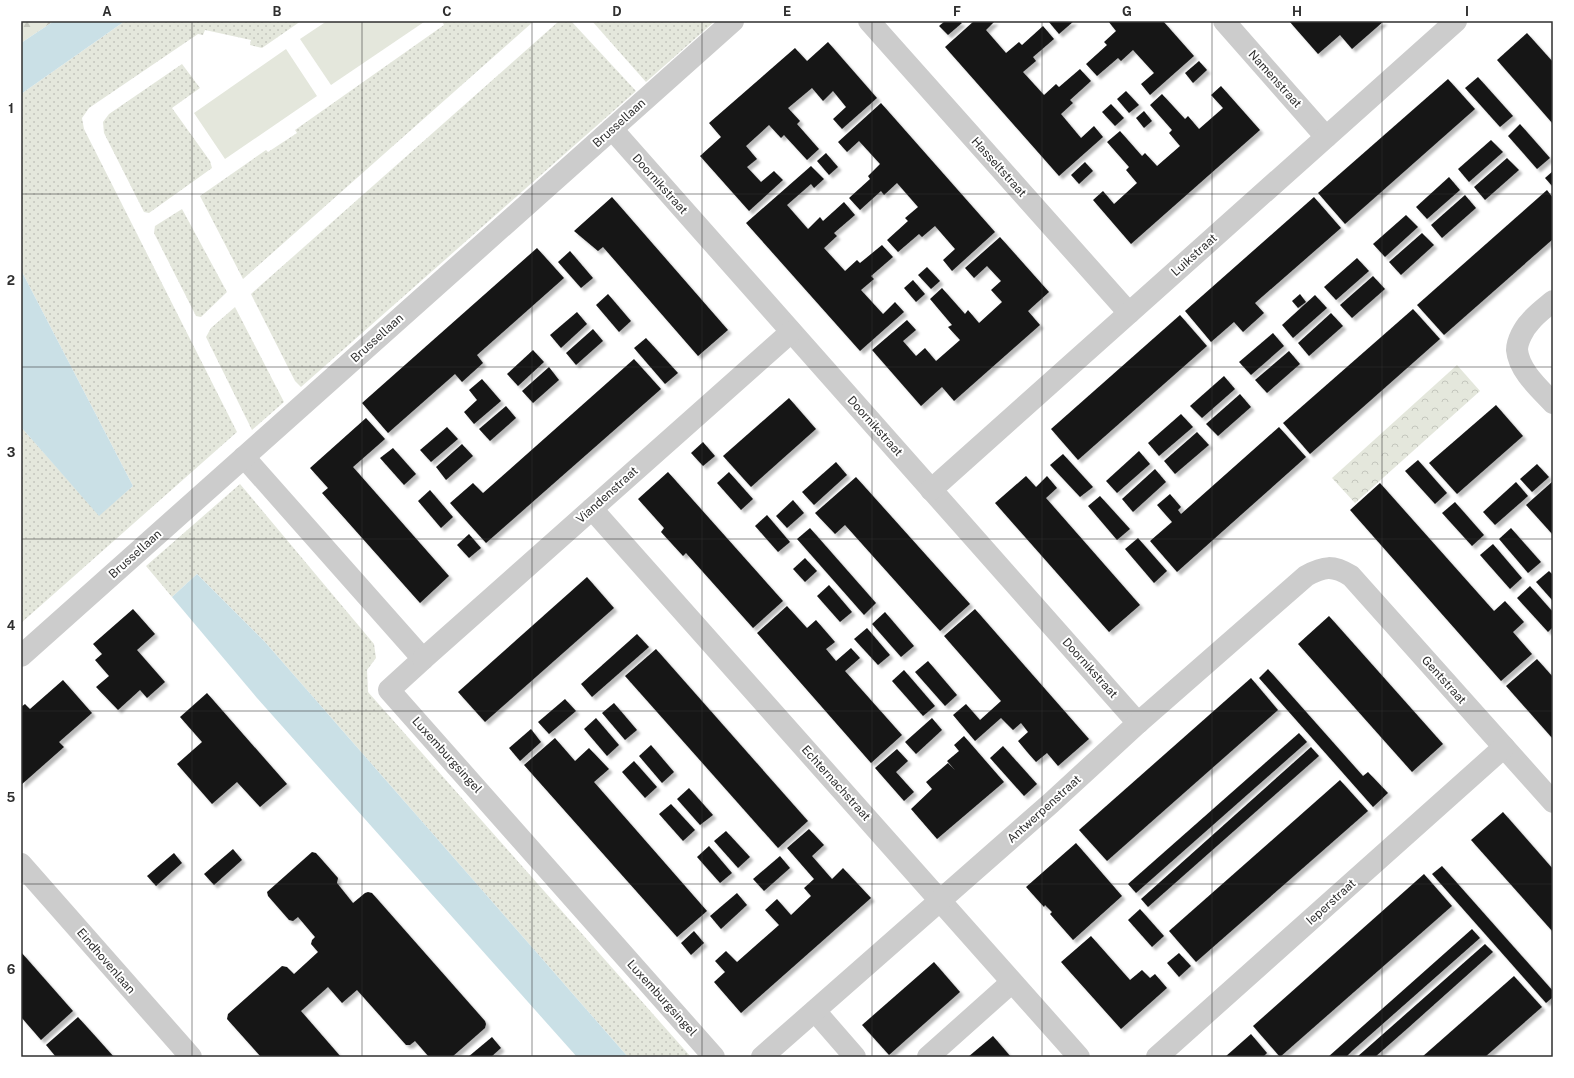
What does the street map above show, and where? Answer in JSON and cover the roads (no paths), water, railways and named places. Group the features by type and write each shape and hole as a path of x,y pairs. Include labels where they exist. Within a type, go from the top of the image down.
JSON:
{"street":[{"name":"Brussellaan","path":"21,656 733,21"},
{"name":"Hasseltstraat","path":"869,21 1129,313"},
{"name":"Namenstraat","path":"1224,21 1326,137"},
{"name":"Luikstraat","path":"931,490 1456,21"},
{"name":"Doornikstraat","path":"612,129 1138,723"},
{"path":"1553,301 1530,321 1522,334 1517,349 1520,362 1529,376 1553,403"},
{"name":"Viandenstraat","path":"423,659 791,332"},
{"path":"244,457 423,659"},
{"name":"Echternachstraat","path":"592,509 1079,1057"},
{"name":"Antwerpenstraat","path":"762,1057 1306,576 1317,570 1329,568"},
{"name":"Gentstraat","path":"1329,568 1341,570 1351,576 1553,802"},
{"name":"Luxemburgsingel","path":"423,659 389,690 714,1057"},
{"name":"Ieperstraat","path":"1157,1057 1504,747"},
{"name":"Eindhovenlaan","path":"21,864 191,1057"},
{"path":"928,1057 1012,982"},
{"path":"815,1011 855,1057"}],"water":[{"path":"54,21 125,21 21,94 21,43"},
{"path":"21,270 133,486 99,516 21,427"},
{"path":"197,574 265,642 628,1057 577,1057 257,698 172,597"}]}
